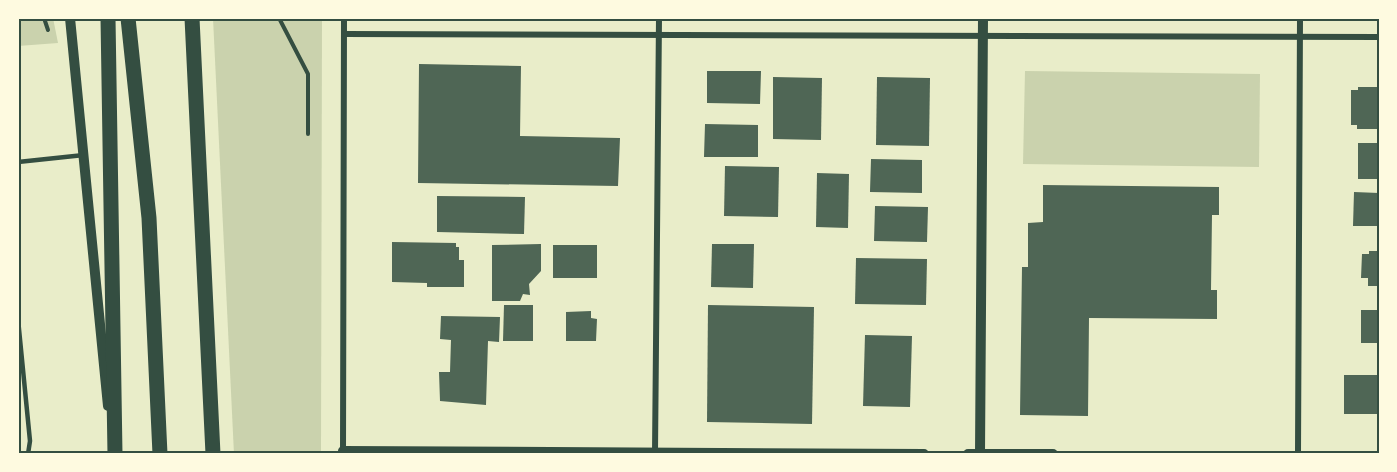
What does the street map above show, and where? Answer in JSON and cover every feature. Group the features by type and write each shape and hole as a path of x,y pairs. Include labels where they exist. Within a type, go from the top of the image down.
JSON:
{"main road":[{"path":"108,18 114,454"},
{"path":"128,18 149,218 160,454"},
{"path":"192,18 196,62 213,454"}],"street":[{"path":"70,18 99,333 114,454"},
{"path":"196,62 198,18"},
{"path":"344,18 343,453 924,454"},
{"path":"655,453 659,18"},
{"path":"980,454 983,18"},
{"path":"1298,454 1300,18"},
{"path":"344,34 1379,37"},
{"path":"968,454 1053,454"}],"lane":[{"path":"18,162 84,155"},
{"path":"18,319 30,441 28,454"}],"path":[{"path":"44,18 48,30"},
{"path":"279,18 308,74 308,134"}],"green space":[{"path":"18,18 53,18 58,43 18,46"},
{"path":"213,18 322,18 321,454 234,454"},
{"path":"1025,71 1260,74 1259,167 1023,164"}],"building":[{"path":"419,64 521,66 520,136 620,138 618,186 418,183"},
{"path":"707,71 761,71 760,104 707,103"},
{"path":"773,77 822,78 821,140 773,139"},
{"path":"877,77 930,78 929,146 876,145"},
{"path":"1358,87 1379,87 1379,129 1357,129 1357,125 1351,125 1351,90 1358,90"},
{"path":"705,124 758,125 758,157 704,157"},
{"path":"1358,143 1379,143 1379,179 1358,179"},
{"path":"871,159 922,160 922,193 870,192"},
{"path":"725,166 779,167 778,217 724,216"},
{"path":"817,173 849,174 848,228 816,227"},
{"path":"1043,185 1219,187 1219,215 1212,215 1211,290 1217,290 1217,319 1089,318 1088,416 1020,415 1022,267 1028,267 1028,223 1043,222"},
{"path":"1354,192 1379,193 1379,226 1353,226"},
{"path":"437,196 525,197 524,234 437,232"},
{"path":"875,206 928,207 927,242 874,241"},
{"path":"392,242 456,243 456,247 459,247 459,260 464,260 464,287 427,287 427,283 392,282"},
{"path":"541,244 541,271 529,284 530,295 523,294 520,301 492,301 492,245"},
{"path":"712,244 754,244 753,288 711,287"},
{"path":"553,245 597,245 597,278 553,278"},
{"path":"1369,251 1379,251 1379,286 1368,286 1368,278 1361,278 1362,254 1369,254"},
{"path":"856,258 927,259 926,305 855,304"},
{"path":"504,305 533,305 533,341 503,341"},
{"path":"708,305 814,307 812,424 707,422"},
{"path":"1361,310 1379,310 1379,343 1361,343"},
{"path":"591,311 591,318 597,319 596,341 566,341 566,312"},
{"path":"441,316 500,317 499,342 488,341 486,405 440,401 439,372 450,372 451,340 440,339"},
{"path":"865,335 912,336 910,407 863,406"},
{"path":"1344,375 1379,375 1379,414 1344,414"}]}
